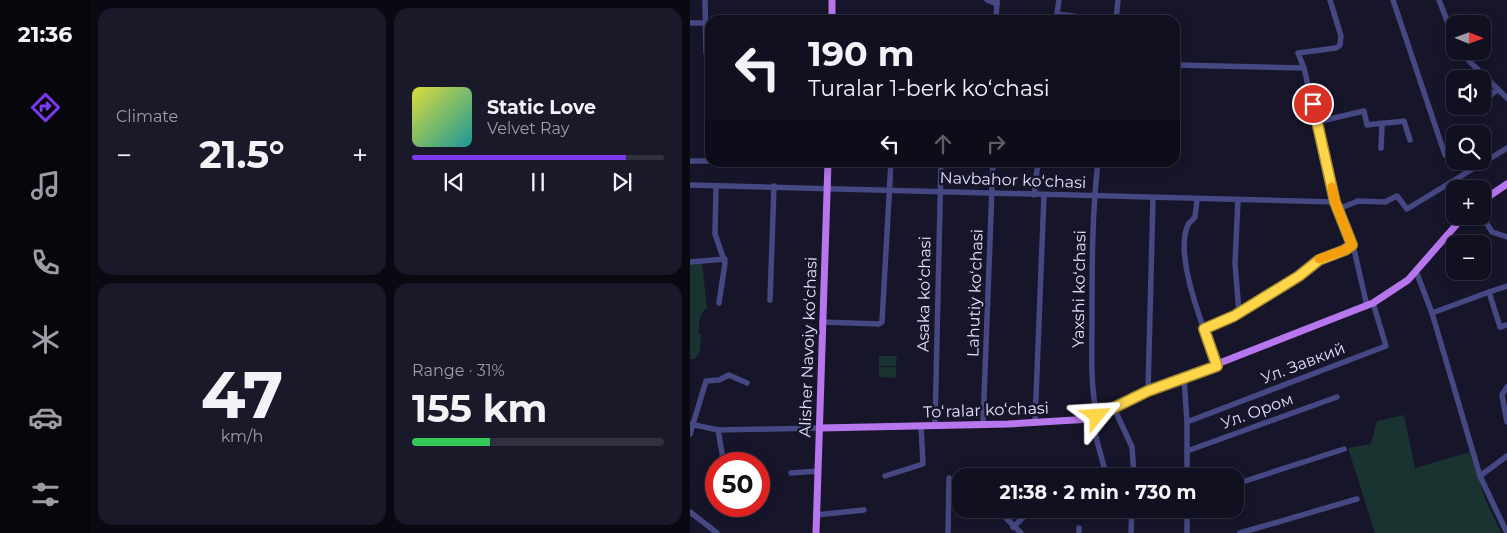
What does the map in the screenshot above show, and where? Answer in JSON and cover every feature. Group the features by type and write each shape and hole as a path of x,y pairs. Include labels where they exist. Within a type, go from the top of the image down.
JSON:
{"main road":[{"path":"832,0 832,15"},
{"name":"Alisher Navoiy koʻchasi","path":"816,533 828,167"},
{"path":"1491,195 1507,184"},
{"name":"Toʻralar koʻchasi","path":"820,428 1035,423 1094,418 1148,391 1217,366 1370,304 1396,290 1416,271 1456,225"}],"street":[{"path":"705,0 705,38"},
{"path":"987,0 997,2 996,15"},
{"path":"1057,15 1059,0"},
{"path":"1116,15 1118,0"},
{"path":"1330,0 1341,36 1340,45 1336,48 1298,53 1304,68 1335,202 1352,245 1370,304"},
{"path":"1393,0 1445,155"},
{"path":"1439,0 1446,18"},
{"path":"690,23 704,22"},
{"path":"1468,60 1507,98"},
{"path":"1180,65 1304,68"},
{"path":"1491,95 1498,89"},
{"path":"1317,122 1364,111 1367,125 1382,125 1404,121 1410,140"},
{"path":"1381,148 1382,125"},
{"path":"1338,209 1358,201 1385,202 1397,196 1407,209 1507,148"},
{"path":"690,161 705,161"},
{"path":"822,322 879,324 882,322 891,167"},
{"name":"Asaka koʻchasi","path":"935,426 941,167"},
{"name":"Lahutiy koʻchasi","path":"983,424 993,167"},
{"path":"1034,195 1037,167"},
{"name":"Yaxshi koʻchasi","path":"1097,167 1094,196 1092,393 1094,418 1105,468"},
{"name":"Navbahor koʻchasi","path":"690,185 1197,200 1335,202"},
{"path":"716,186 715,234 725,259 719,303"},
{"path":"770,300 774,186"},
{"path":"1035,423 1044,195"},
{"path":"1148,391 1153,198"},
{"path":"1197,200 1195,217 1190,222 1185,234 1184,257 1204,329 1217,366"},
{"path":"1238,200 1235,263 1239,313"},
{"path":"1488,225 1492,232 1507,237"},
{"path":"1204,329 1239,313 1299,276 1319,260 1345,250 1352,245"},
{"path":"690,262 725,259"},
{"path":"1416,271 1432,313 1480,476 1506,533"},
{"path":"1432,313 1507,286"},
{"path":"1489,292 1500,327 1507,324"},
{"name":"Ул. Завкий","path":"1187,422 1386,346 1370,304"},
{"path":"690,434 691,425 706,381 719,380 729,375 747,383"},
{"path":"1184,377 1187,422 1187,468"},
{"path":"1507,388 1502,395 1507,422"},
{"name":"Ул. Ором","path":"1187,451 1336,397"},
{"path":"1114,408 1132,447 1133,468"},
{"name":"Toʻralar koʻchasi","path":"691,425 718,430 820,428"},
{"path":"885,476 923,464 921,426"},
{"path":"718,430 722,452"},
{"path":"1244,481 1344,449"},
{"path":"1480,476 1507,456"},
{"path":"791,474 818,471"},
{"path":"948,533 949,478"},
{"path":"1240,533 1357,499"},
{"path":"816,515 864,510"},
{"path":"690,512 717,533"},
{"path":"1006,518 1021,533"},
{"path":"1013,526 1022,518"},
{"path":"1131,533 1132,518"},
{"path":"1186,533 1187,518"}],"green space":[{"path":"702,262 707,308 700,317 698,333 701,334 700,352 695,359 690,359 690,263"},
{"path":"879,356 897,356 896,366 879,366"},
{"path":"879,367 896,367 896,378 879,377"},
{"path":"1404,415 1415,468 1470,452 1486,501 1501,533 1375,533 1348,448 1371,444 1377,421"}],"slow traffic":[{"path":"1319,259 1345,250 1352,245 1335,202 1332,187"}],"route":[{"path":"1097,416 1148,391 1217,366 1204,329 1234,316 1286,282 1299,276 1319,260 1345,250 1352,245 1335,202 1313,104"}]}
